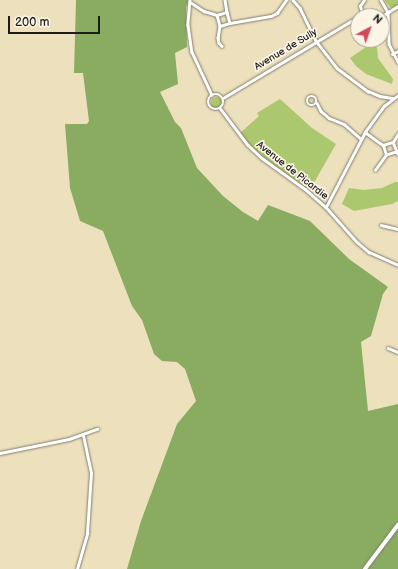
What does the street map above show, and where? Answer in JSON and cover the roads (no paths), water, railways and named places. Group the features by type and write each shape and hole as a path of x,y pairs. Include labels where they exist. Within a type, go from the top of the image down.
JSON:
{"street":[{"path":"225,0 230,23"},
{"path":"220,26 271,16 277,13 286,0"},
{"path":"293,0 300,8 316,42 347,77 374,94 392,98"},
{"path":"190,1 204,11 217,15 227,12"},
{"path":"190,1 188,25 192,52 212,95"},
{"path":"217,15 220,26 218,38 219,43 222,46"},
{"name":"Avenue de Sully","path":"223,98 350,22"},
{"path":"390,45 392,54 398,62"},
{"path":"392,54 398,50"},
{"path":"217,94 223,98 223,105 220,108 214,109 208,104 209,98 212,95 217,94"},
{"path":"326,207 361,139 376,114 392,98 398,95"},
{"path":"318,103 315,106 310,106 307,103 308,99 312,96 315,97 318,103 321,111 329,118 344,124 361,139"},
{"name":"Avenue de Picardie","path":"220,108 248,145 266,162 305,189 326,207 357,242 370,252 398,265"},
{"path":"365,132 383,144 386,154"},
{"path":"383,144 393,142 398,134"},
{"path":"374,170 386,154 397,153 393,142"},
{"path":"381,225 398,229"},
{"path":"388,348 398,352"},
{"path":"0,453 83,434 97,428"},
{"path":"77,569 87,533 91,473 83,434"},
{"path":"365,569 398,525"}]}
